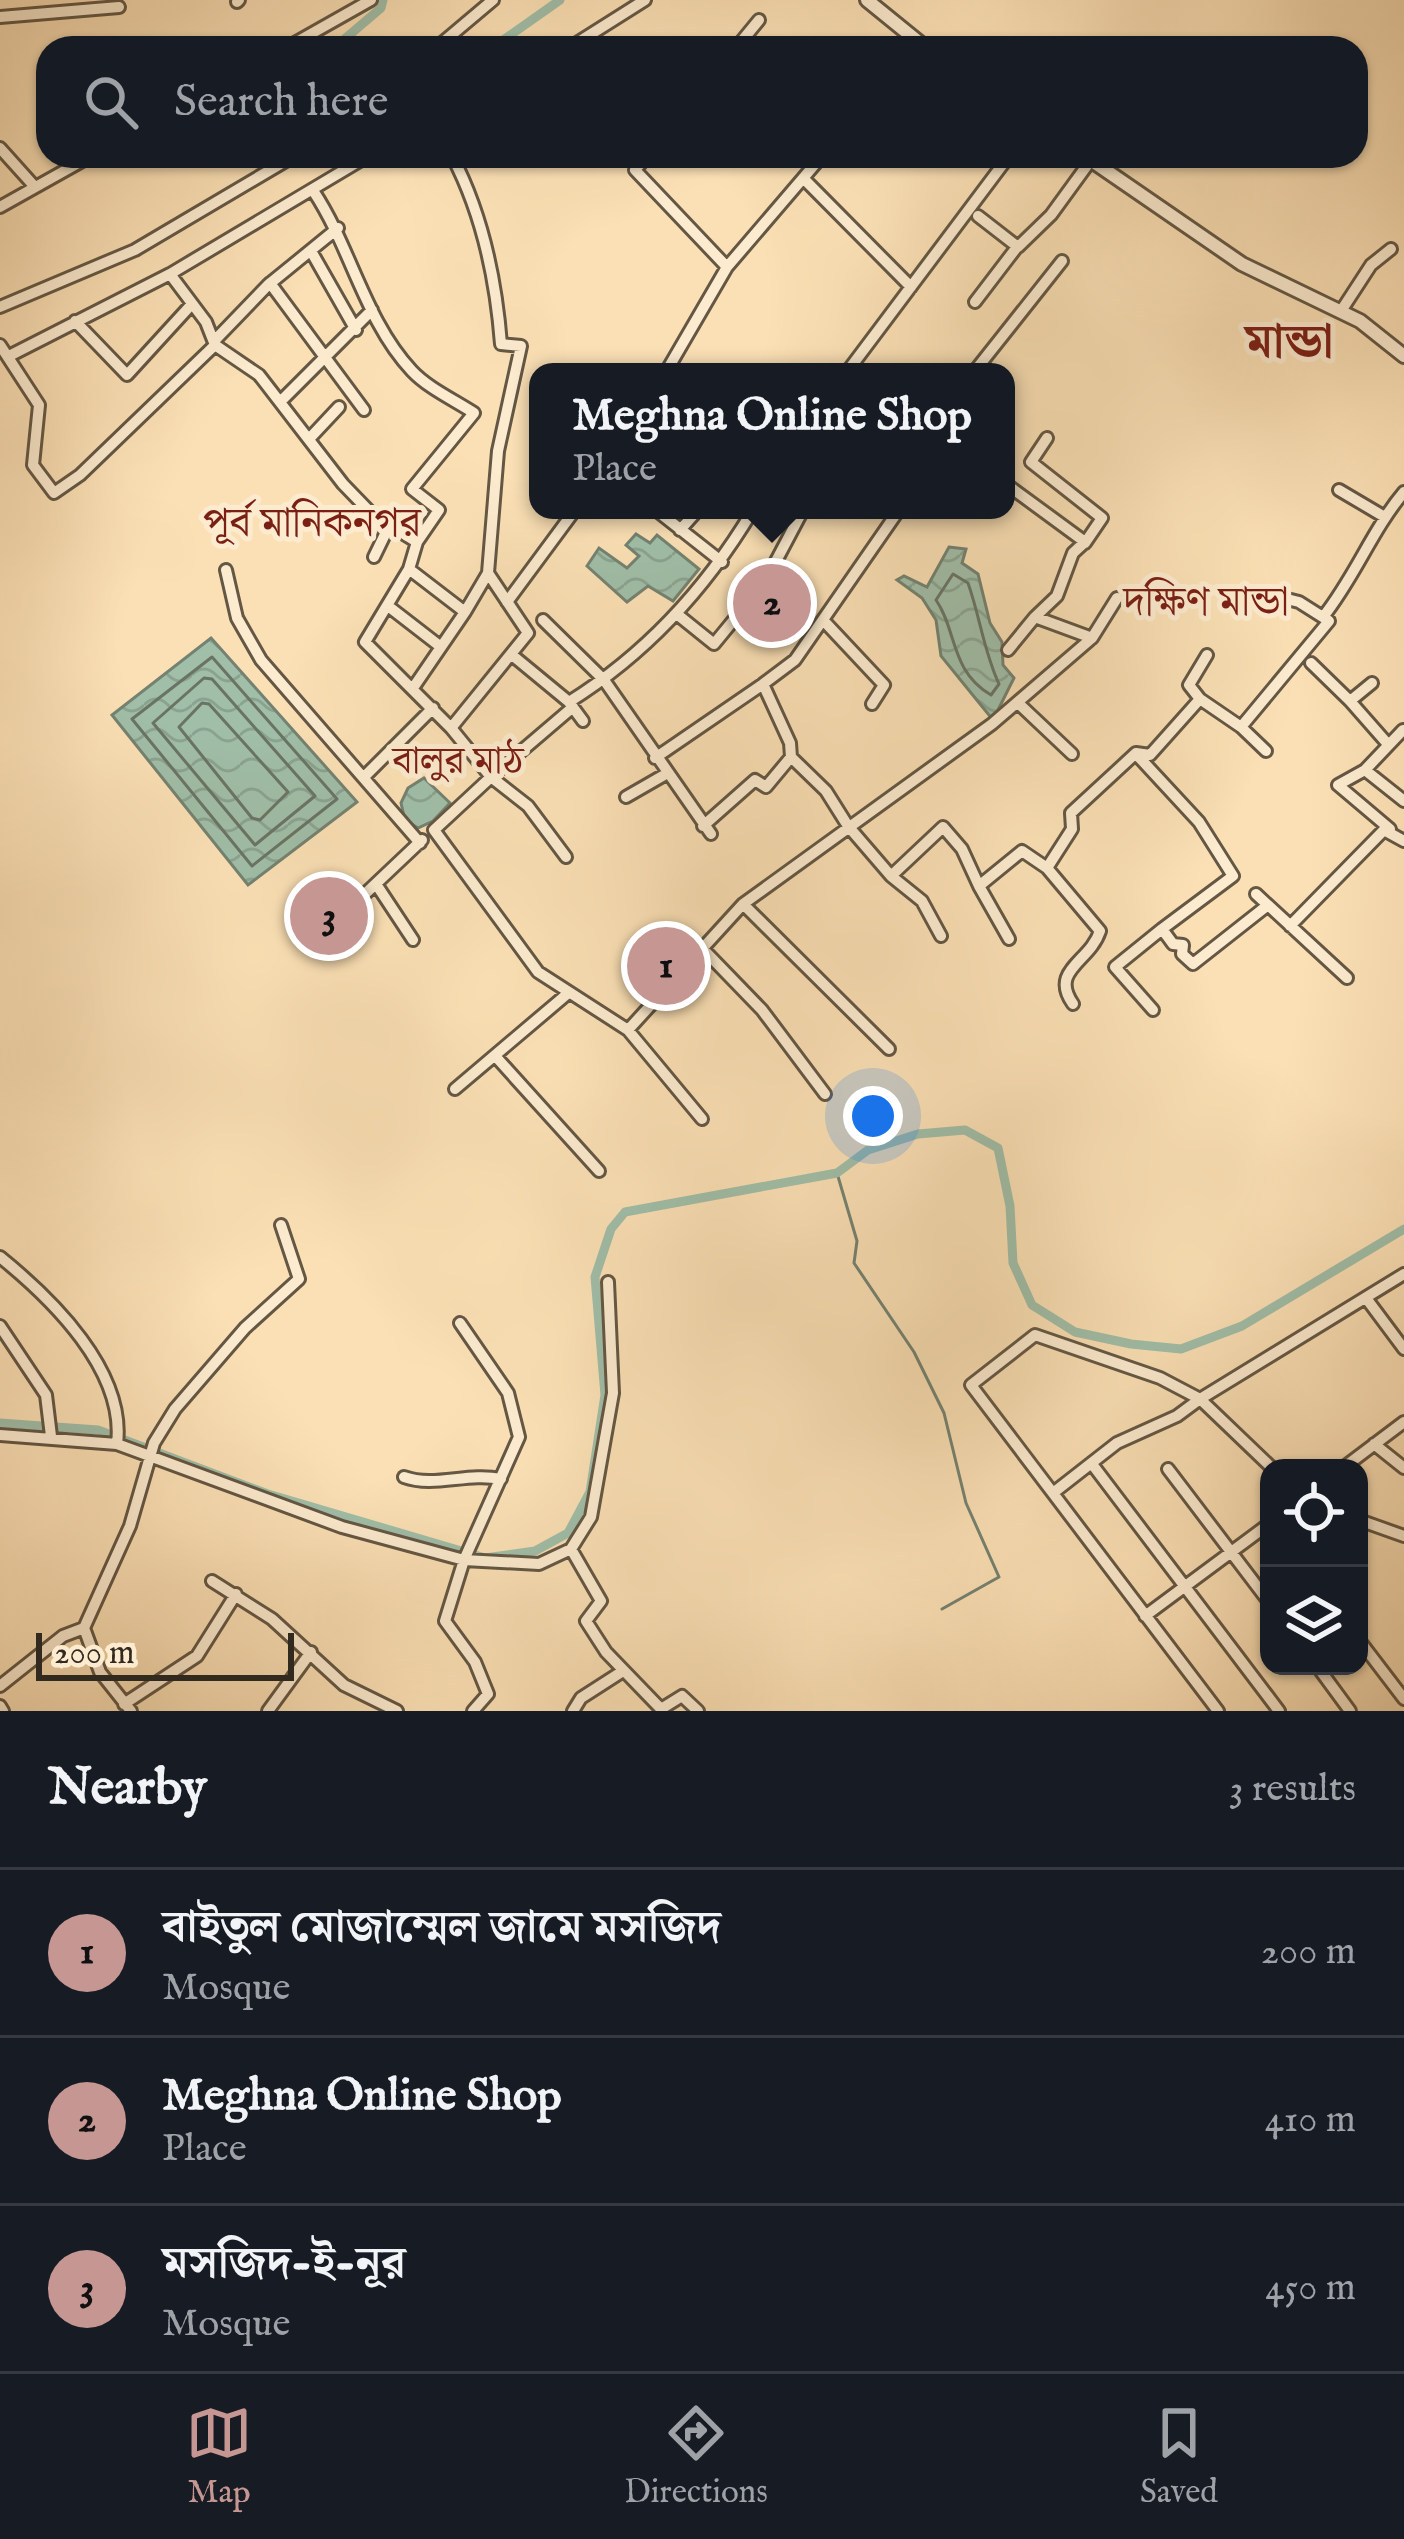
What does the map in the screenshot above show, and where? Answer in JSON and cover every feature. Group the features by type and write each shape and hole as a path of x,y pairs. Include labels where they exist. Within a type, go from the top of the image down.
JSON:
{"street":[{"path":"26,0 28,14"},
{"path":"450,36 493,0"},
{"path":"588,36 646,0"},
{"path":"867,0 908,36"},
{"path":"315,36 347,5 368,1"},
{"path":"0,17 119,7"},
{"path":"746,36 759,20"},
{"path":"0,148 35,187"},
{"path":"0,207 69,168"},
{"path":"0,308 48,282 52,287 135,250 274,168"},
{"path":"11,355 170,274 347,168"},
{"path":"413,688 488,573 498,451 521,346 501,344 498,301 471,193 458,168"},
{"path":"637,168 727,268"},
{"path":"671,363 727,268 812,168"},
{"path":"854,363 1000,168"},
{"path":"976,302 1017,247 1051,215 1082,168"},
{"path":"1103,168 1242,264 1340,311 1404,356"},
{"path":"803,178 911,287"},
{"path":"314,192 338,228 372,310 415,374 473,413 412,489 439,510 365,642 451,728 491,777 528,806 566,857"},
{"path":"978,216 1017,247"},
{"path":"0,345 11,355 39,405 33,465 57,494 270,283 338,228"},
{"path":"1340,311 1371,265 1391,249"},
{"path":"311,250 356,330"},
{"path":"981,363 1062,261"},
{"path":"170,274 215,342 259,375 343,484 418,542"},
{"path":"270,283 364,410"},
{"path":"75,321 127,375 191,304"},
{"path":"281,401 372,310"},
{"path":"309,439 339,407"},
{"path":"1008,650 1057,596 1073,553 1102,518 1031,462 1047,438"},
{"path":"1339,490 1383,516"},
{"path":"1015,491 1085,543"},
{"path":"1323,616 1352,581 1383,516 1404,492"},
{"path":"507,602 568,519"},
{"path":"667,519 722,562"},
{"path":"680,530 690,519"},
{"path":"329,928 571,704 678,615 722,562 748,519"},
{"path":"678,615 714,644 765,582 798,519"},
{"path":"656,758 795,660 893,519"},
{"path":"374,557 390,524"},
{"path":"410,568 465,612"},
{"path":"226,570 246,638 420,843"},
{"path":"451,728 528,633 488,573"},
{"path":"1241,727 1329,621 1299,602 1271,596"},
{"path":"628,1030 743,904 1018,703 1092,638 1117,598"},
{"path":"388,606 441,647"},
{"path":"1035,617 1092,638"},
{"path":"543,620 604,680 707,830 755,780 766,787 791,757"},
{"path":"824,620 884,685 872,704"},
{"path":"512,655 571,704 583,721"},
{"path":"1207,656 1189,685 1266,751"},
{"path":"1311,663 1386,742"},
{"path":"1351,701 1372,683"},
{"path":"763,684 790,743 791,757 826,791 848,826 891,876 922,901 940,935"},
{"path":"1136,753 1150,755 1200,699"},
{"path":"1018,703 1072,754"},
{"path":"364,777 433,709"},
{"path":"1403,730 1386,742 1364,770 1338,785 1404,841"},
{"path":"1047,868 1072,829 1071,813 1136,753"},
{"path":"1115,967 1233,876 1199,822 1136,753"},
{"path":"1364,770 1404,801"},
{"path":"626,797 666,774"},
{"path":"891,876 943,827 962,849 1009,938"},
{"path":"1290,926 1390,829"},
{"path":"434,830 505,932 566,995 628,1030 702,1120"},
{"path":"979,886 1022,850 1047,868 1099,927 1096,943 1063,978 1063,990 1072,1004"},
{"path":"376,884 413,940"},
{"path":"1256,895 1347,978"},
{"path":"743,904 890,1049"},
{"path":"1162,929 1173,944 1183,945 1182,954 1193,964 1268,905"},
{"path":"1096,943 1153,1010"},
{"path":"702,948 762,1010 825,1094"},
{"path":"455,1089 566,995"},
{"path":"496,1058 598,1171"},
{"path":"124,1704 100,1672 84,1628 130,1526 151,1449 175,1409 245,1328 299,1279 281,1225"},
{"path":"0,1257 70,1325 106,1380 118,1438"},
{"path":"1053,1493 1117,1443 1177,1416 1404,1274"},
{"path":"0,1435 52,1430 118,1438 342,1527 539,1564 571,1549 591,1516 610,1433 613,1366 608,1282"},
{"path":"1366,1298 1404,1349"},
{"path":"460,1323 508,1393 520,1437 467,1554 445,1621 475,1662 488,1694 473,1711"},
{"path":"0,1326 28,1361 46,1395 52,1430"},
{"path":"1218,1711 971,1385 1035,1335 1160,1378 1200,1399 1263,1459"},
{"path":"1355,1459 1404,1422"},
{"path":"1374,1444 1404,1468"},
{"path":"1093,1464 1279,1711"},
{"path":"1168,1469 1260,1590"},
{"path":"404,1477 424,1484 458,1474 501,1479"},
{"path":"1368,1523 1404,1535"},
{"path":"1145,1616 1260,1531"},
{"path":"571,1549 601,1601 586,1621 623,1671 661,1708 682,1696 698,1711"},
{"path":"212,1581 310,1652 344,1685 397,1711"},
{"path":"110,1711 197,1656 236,1594"},
{"path":"0,1687 63,1636 84,1628"},
{"path":"268,1711 310,1652"},
{"path":"1368,1652 1404,1700"},
{"path":"573,1711 581,1698 623,1671"},
{"path":"1324,1675 1350,1711"}],"water":[{"path":"636,534 650,543 657,535 699,569 673,601 648,586 627,602 587,566 599,548 627,568 639,556 626,545"},
{"path":"949,547 966,549 962,563 978,574 990,623 1002,642 1003,665 1014,678 993,720 941,656 936,620 922,598 897,580 904,576 927,587"},
{"path":"211,638 357,802 248,885 112,715"},
{"path":"424,778 450,803 433,821 418,828 405,820 401,803 408,788"}],"waterway":[{"path":"348,36 381,8 383,0"},
{"path":"509,36 560,0"},
{"path":"0,1423 98,1430 268,1494 485,1558 535,1551 568,1533 590,1492 605,1395 595,1277 611,1229 625,1212 837,1173 868,1150 918,1134 965,1130 998,1148 1010,1206 1013,1263 1032,1305 1075,1332 1181,1349 1242,1326 1404,1229"},
{"path":"837,1173 857,1241 854,1263 914,1352 944,1413 966,1503 999,1577 942,1609"}],"place":[{"name":"Meghna Online Shop","path":"772,603"},
{"name":"মসজিদ-ই-নূর","path":"329,916"},
{"name":"বাইতুল মোজাম্মেল জামে মসজিদ","path":"666,966"}],"district":[{"name":"মান্ডা","path":"1289,344"},
{"name":"পূর্ব মানিকনগর","path":"312,524"},
{"name":"দক্ষিণ মান্ডা","path":"1206,603"},
{"name":"বালুর মাঠ","path":"458,762"}]}
